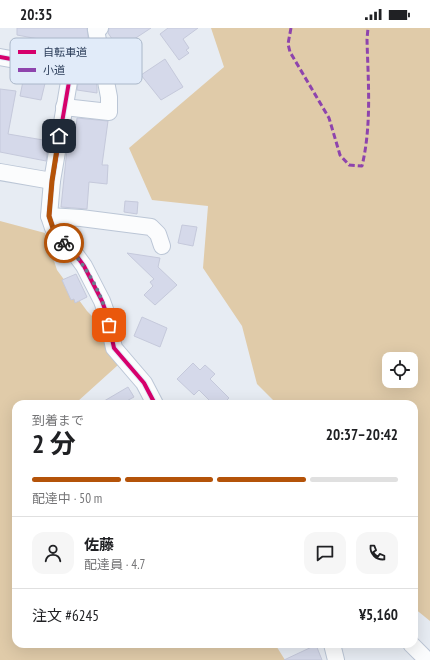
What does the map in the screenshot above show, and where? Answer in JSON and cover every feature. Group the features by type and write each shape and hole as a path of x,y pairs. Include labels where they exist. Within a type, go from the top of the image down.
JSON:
{"street":[{"path":"98,38 96,30 100,28"},
{"path":"0,57 10,59"},
{"path":"68,84 52,181 49,216 53,228 84,266 102,301 108,315 114,348 144,383 153,400"},
{"path":"64,107 109,112 109,97 106,84"},
{"path":"0,172 52,181"},
{"path":"49,216 81,218 151,227 158,234 162,246"},
{"path":"333,648 336,660"},
{"path":"416,648 427,660"}],"shaded area":[{"path":"211,28 430,28 430,621 418,611 418,400 273,400 257,384 242,326 203,268 208,206 152,200 129,148 224,67"},
{"path":"0,221 45,233 57,270 87,311 102,326 118,365 79,400 12,400 12,648 278,648 285,660 0,660"}],"building":[{"path":"17,28 87,28 88,38 33,38 17,35"},
{"path":"109,28 151,28 136,38 111,38 108,33"},
{"path":"168,28 198,28 183,39 189,48 186,50 189,53 179,60 160,34"},
{"path":"165,59 183,87 161,100 142,74"},
{"path":"22,84 45,84 41,100 20,96"},
{"path":"78,84 97,84 97,93 77,90"},
{"path":"0,89 16,91 8,134 49,141 46,161 0,152"},
{"path":"77,118 108,121 102,165 108,165 107,184 89,182 87,209 61,207 67,149 74,149"},
{"path":"125,201 138,202 137,214 124,212"},
{"path":"182,225 197,227 193,246 178,243"},
{"path":"127,253 160,258 158,267 177,285 155,305 144,295 153,286 150,282 154,279"},
{"path":"76,274 87,297 75,303 74,299 71,300 62,280"},
{"path":"142,317 167,328 160,347 134,336"},
{"path":"193,363 200,370 205,365 215,374 210,379 229,398 227,400 209,400 199,390 194,395 177,379"},
{"path":"128,387 134,397 128,400 106,400"},
{"path":"310,648 317,648 322,660 284,660"}],"marked path":[{"path":"291,28 288,44 290,52 329,118 340,155 349,165 362,166 368,118 368,28"}],"cycle path":[{"path":"0,57 10,59"},
{"path":"69,84 52,181 49,216 53,228 84,266 102,301 107,315 114,348 144,383 153,400"}],"way so far":[{"path":"64,243 84,266 108,315 109,325"}],"route":[{"path":"59,136 52,181 49,216 53,228 64,243"}]}
